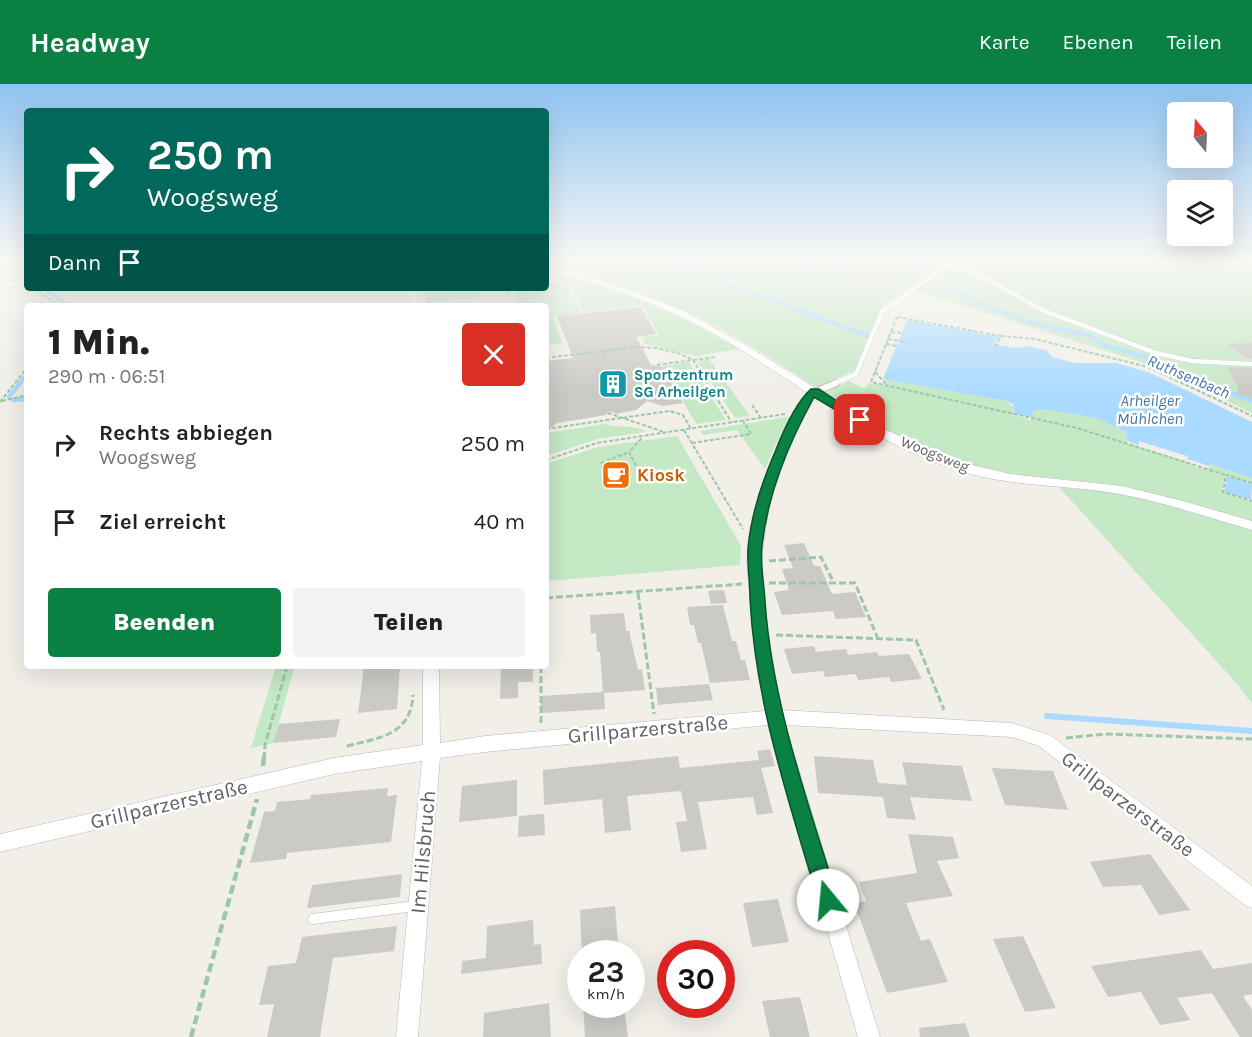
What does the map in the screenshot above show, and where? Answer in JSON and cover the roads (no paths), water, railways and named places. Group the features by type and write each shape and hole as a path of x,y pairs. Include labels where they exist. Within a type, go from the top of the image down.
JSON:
{"street":[{"name":"Woogsweg","path":"661,304 751,351 873,428 960,466 1006,477 1102,487 1149,496 1252,526"},
{"path":"815,392 787,436 773,470 763,504 754,555 759,634 774,717 869,1037"},
{"name":"Im Hilsbruch","path":"407,1037 432,751 431,669"},
{"name":"Grillparzerstraße","path":"0,843 262,773 334,766 541,738 774,717 1012,730 1044,740 1252,898"}],"lane":[{"path":"815,392 856,374 882,312 892,304"},
{"path":"1032,304 1156,353 1192,361 1252,364"},
{"path":"313,919 418,906"}],"water":[{"name":"Arheilger Mühlchen","path":"907,320 999,337 994,344 1046,350 1052,357 1075,363 1117,363 1148,372 1252,422 1252,478 1210,464 1209,466 1188,459 1187,456 1139,441 1139,445 1127,441 1126,432 1097,418 1041,409 1034,411 1032,417 1015,414 1013,404 1006,401 883,379"},
{"path":"1227,476 1252,484 1251,500 1224,492"}],"waterway":[{"path":"783,304 868,336"},
{"name":"Ruthsenbach","path":"984,304 1022,320 1091,336 1106,346 1159,360 1169,370 1207,384"},
{"path":"19,384 24,378"},
{"path":"9,397 20,383"},
{"name":"Ruthsenbach","path":"1203,383 1252,401"},
{"path":"13,400 24,399"},
{"path":"1047,716 1252,731"}],"place":[{"name":"Sportzentrum SG Arheilgen","path":"613,384"},
{"name":"Kiosk","path":"616,475"}]}
